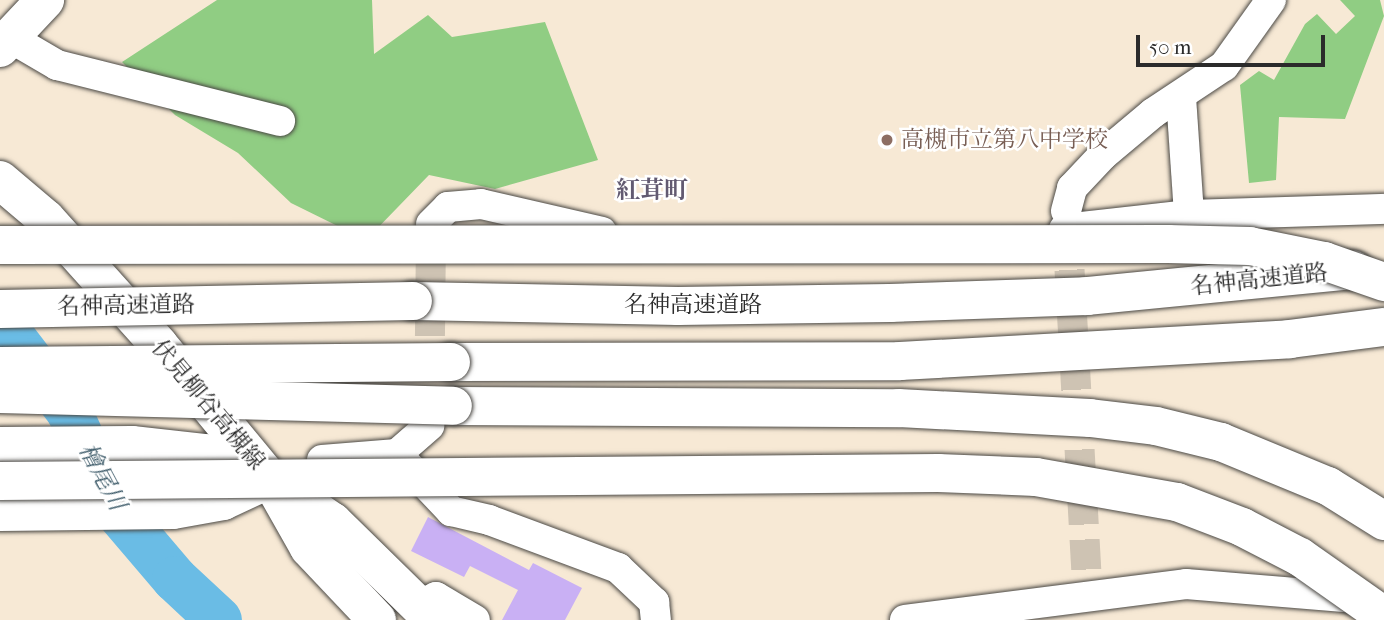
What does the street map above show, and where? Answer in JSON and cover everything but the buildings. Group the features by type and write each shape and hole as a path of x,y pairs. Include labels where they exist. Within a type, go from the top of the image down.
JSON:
{"main road":[{"path":"5,43 45,0"},
{"name":"伏見柳谷高槻線","path":"0,180 46,219 270,479 309,548 377,620"},
{"path":"0,245 1250,246 1324,261 1384,282"},
{"name":"名神高速道路","path":"0,309 413,301 678,306 903,303 1087,296 1384,267"},
{"path":"0,366 451,362 685,365 900,361 1212,344 1384,327"},
{"path":"0,394 441,416 899,408 1090,418 1156,426 1221,442 1316,481 1384,521"},
{"name":"伏見柳谷高槻線","path":"15,445 132,445 204,453 270,479 333,522 425,613"},
{"path":"0,481 924,473 1036,477 1177,502 1242,527 1300,556 1384,616"},
{"name":"伏見柳谷高槻線","path":"0,512 173,510 223,500 270,479"}],"street":[{"path":"1066,211 1072,188 1102,155 1153,113 1181,97 1224,66 1271,0"},
{"path":"5,43 57,65 281,121"},
{"path":"1181,97 1189,215"},
{"path":"431,224 448,207 481,204 573,228 663,241 880,244 1189,215 1384,209"},
{"path":"270,479 308,460 397,454 441,416"},
{"path":"397,454 450,511 489,520 618,568 654,602 656,620"},
{"path":"905,620 1186,584 1333,593 1384,604"},
{"path":"425,613 436,597 475,620"}],"green space":[{"path":"217,0 372,0 374,54 428,15 452,37 545,22 598,160 495,189 429,175 366,240 291,203 238,153 175,115 122,62"},
{"path":"1340,0 1380,0 1384,16 1345,119 1279,117 1276,180 1249,183 1240,85 1259,71 1274,80 1305,24 1317,14 1336,34 1355,16"}],"waterway":[{"name":"檜尾川","path":"0,321 69,411 112,505 175,579 219,620"}],"tunnel":[{"path":"429,426 431,224"},
{"path":"1067,225 1088,595"}],"place":[{"name":"高槻市立第八中学校","path":"887,140"}],"district":[{"name":"紅茸町","path":"652,191"}]}
